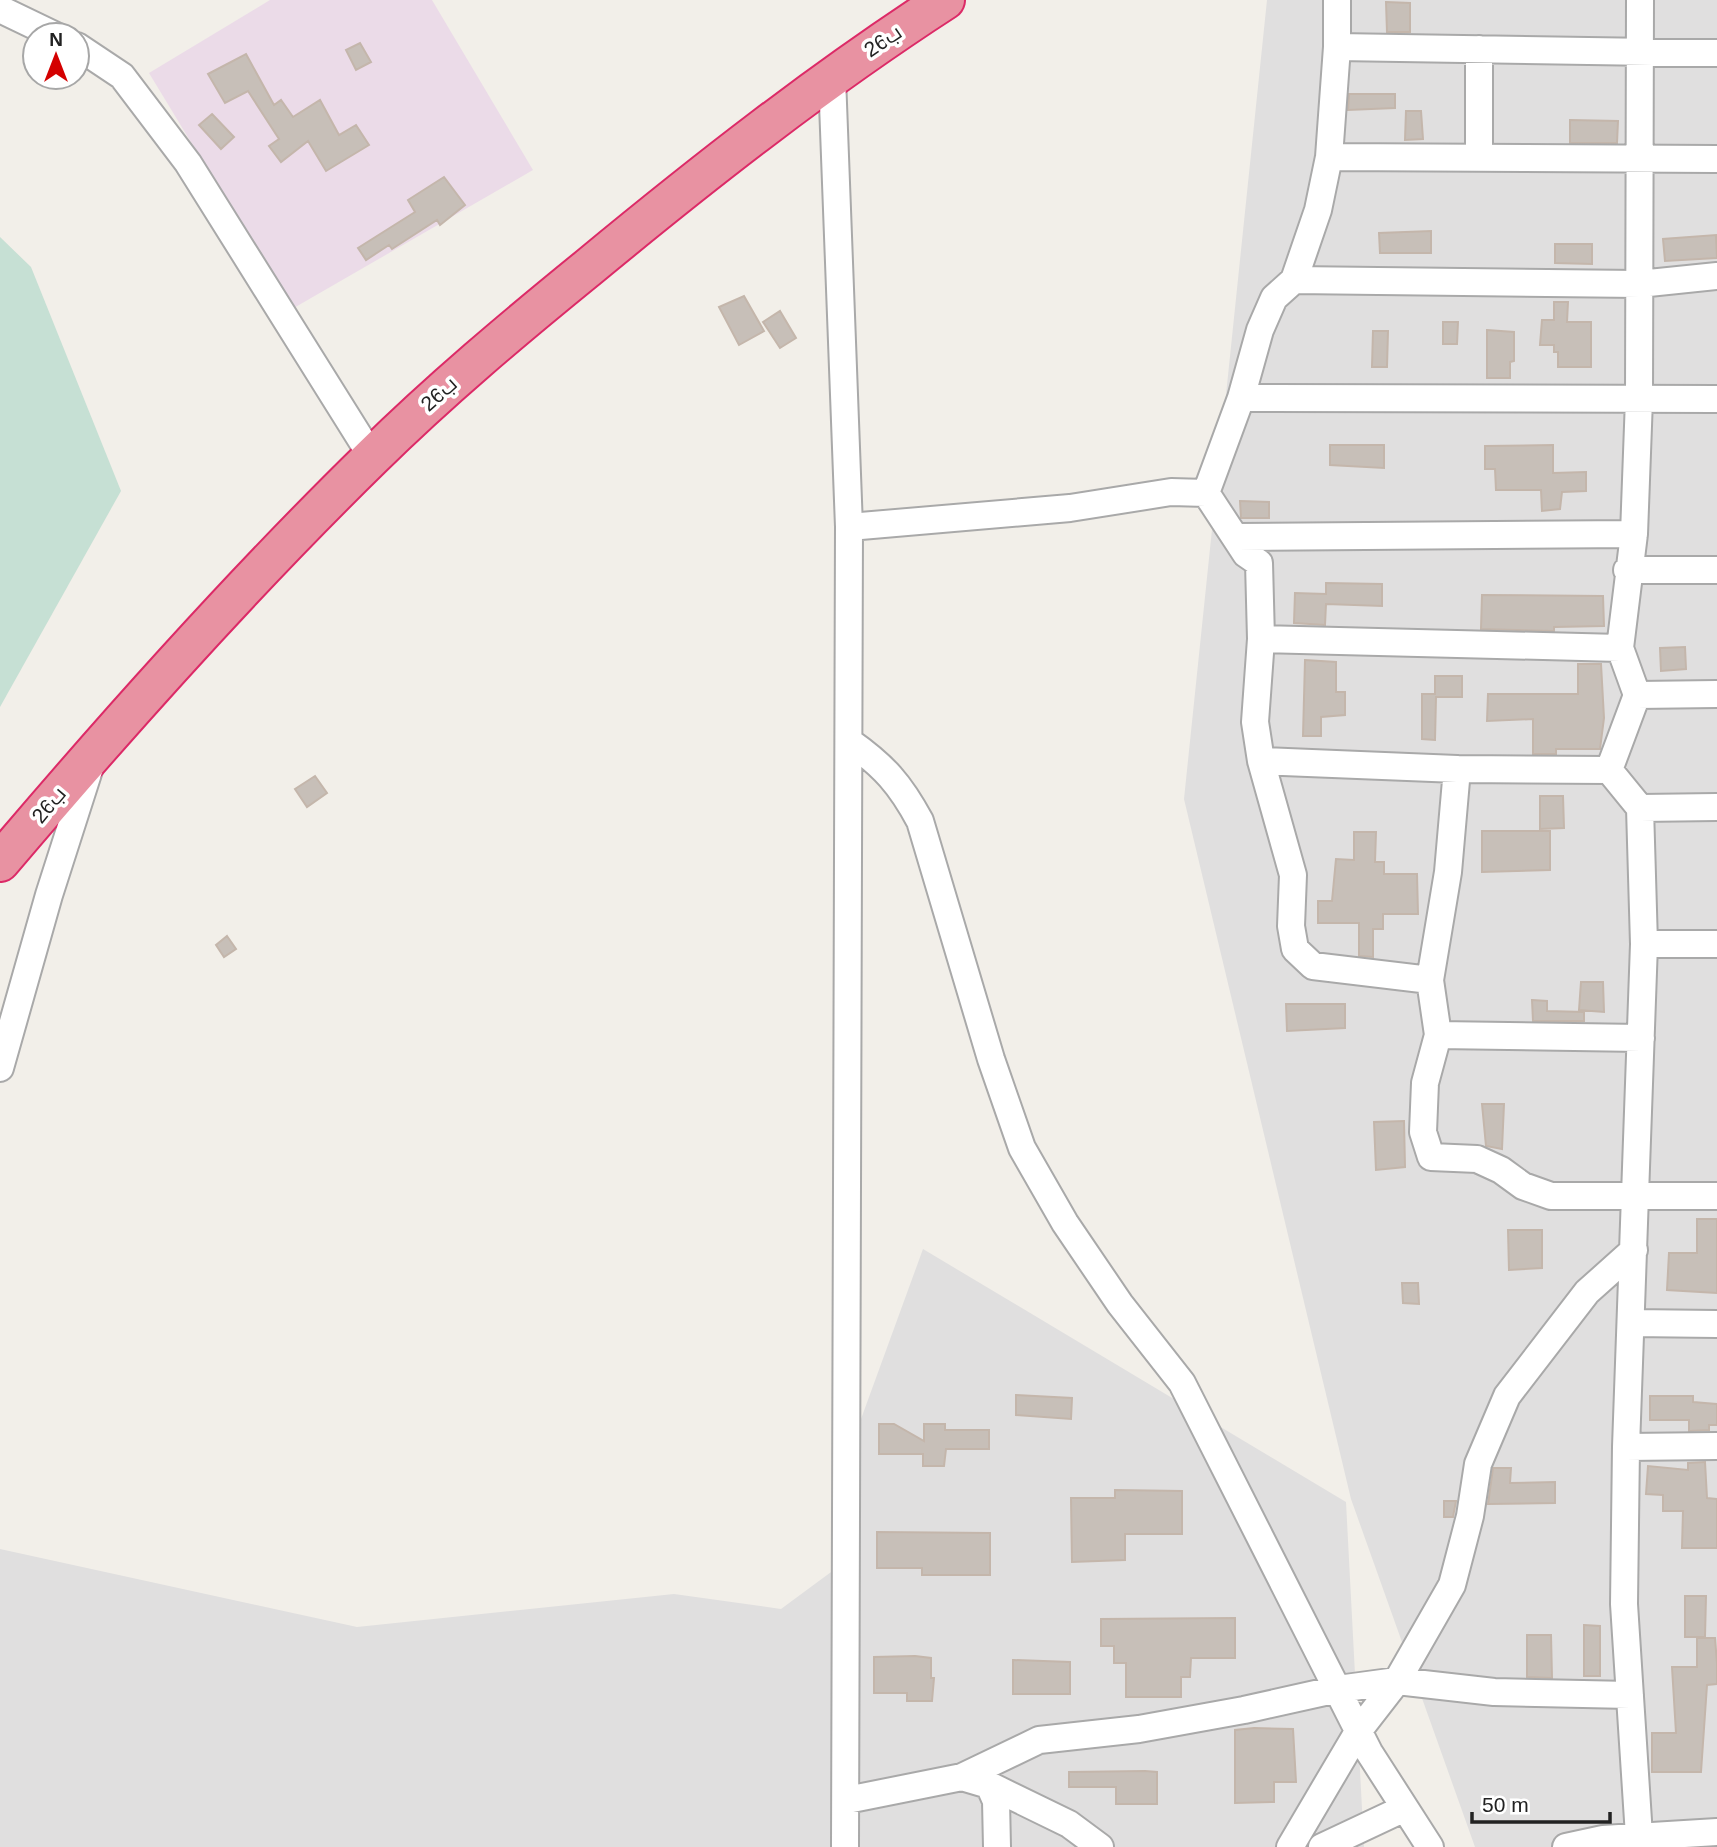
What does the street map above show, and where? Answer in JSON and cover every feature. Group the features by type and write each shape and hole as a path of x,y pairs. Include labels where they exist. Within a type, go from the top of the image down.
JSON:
{"highway":[{"name":"26ب","path":"0,862 95,750 267,562 442,391 676,195 832,77 945,0"}],"street":[{"path":"1206,493 1241,398 1260,330 1274,298 1294,280 1318,210 1329,158 1338,47 1337,0"},
{"path":"1609,770 1637,695 1620,648 1634,534 1639,399 1640,0"},
{"path":"0,9 25,21"},
{"path":"1338,47 1717,53"},
{"path":"1479,49 1479,157"},
{"path":"91,55 122,76 188,163 372,457"},
{"path":"832,77 849,527 845,1847"},
{"path":"1329,158 1717,159"},
{"path":"1294,280 1639,284 1717,276"},
{"path":"1241,398 1717,399"},
{"path":"849,527 1070,508 1171,492 1206,493"},
{"path":"1206,493 1246,554 1259,563 1261,639 1255,722 1261,761 1293,875 1291,926 1295,949 1313,966 1430,980"},
{"path":"1237,537 1634,534"},
{"path":"1628,570 1717,570"},
{"path":"1261,639 1620,648"},
{"path":"1637,695 1717,694"},
{"path":"850,742 885,766 905,792 920,821 991,1059 1022,1148 1081,1247 1182,1383 1359,1730 1430,1847"},
{"path":"0,1068 48,895 95,750"},
{"path":"1261,761 1457,769 1609,770"},
{"path":"1457,769 1448,872 1430,980 1438,1035 1425,1083 1423,1132 1431,1157 1477,1159 1501,1170 1524,1186 1551,1196 1717,1196"},
{"path":"1609,770 1640,808 1644,944 1623,1604 1639,1836"},
{"path":"1640,808 1717,807"},
{"path":"1644,944 1717,944"},
{"path":"1438,1035 1641,1038"},
{"path":"1290,1847 1359,1730 1397,1681 1452,1585 1470,1516 1478,1464 1507,1396 1587,1292 1634,1250"},
{"path":"1632,1323 1717,1324"},
{"path":"1626,1447 1717,1446"},
{"path":"847,1800 962,1777 1039,1740 1139,1729 1338,1689 1397,1681 1494,1692 1630,1695"},
{"path":"962,1777 989,1785 1069,1824 1100,1847"},
{"path":"989,1785 996,1801 997,1847"},
{"path":"1322,1847 1405,1808"},
{"path":"1566,1847 1603,1839 1717,1832"}],"shaded area":[{"path":"270,0 432,0 533,170 292,309 149,73"},
{"path":"1267,0 1717,0 1717,1847 1475,1847 1351,1499 1184,799"},
{"path":"923,1249 1346,1502 1364,1847 0,1847 0,1549 357,1627 674,1594 781,1609 846,1561 861,1419"}],"green space":[{"path":"0,237 31,267 121,491 0,707"}],"building":[{"path":"1386,2 1410,3 1410,32 1387,32"},
{"path":"360,43 371,62 356,70 346,50"},
{"path":"246,54 274,105 281,100 293,117 320,100 339,135 356,125 369,145 326,171 308,141 281,162 269,146 279,139 248,91 225,103 208,74"},
{"path":"1349,94 1395,94 1395,108 1348,110"},
{"path":"1406,111 1421,111 1423,139 1405,140"},
{"path":"212,114 234,137 221,149 199,125"},
{"path":"1570,120 1618,121 1617,143 1570,143"},
{"path":"444,177 465,205 440,225 437,220 392,249 389,245 366,260 358,248 415,212 408,200"},
{"path":"1431,231 1431,253 1380,253 1379,233"},
{"path":"1716,235 1717,258 1665,261 1663,239"},
{"path":"1555,244 1592,244 1592,264 1555,263"},
{"path":"744,296 764,331 739,345 719,307"},
{"path":"1554,302 1568,302 1567,322 1591,322 1591,367 1558,367 1558,352 1554,352 1554,345 1540,345 1542,320 1554,320"},
{"path":"780,311 796,338 780,348 763,322"},
{"path":"1443,322 1458,322 1457,344 1443,344"},
{"path":"1487,330 1514,332 1514,361 1510,362 1510,378 1487,378"},
{"path":"1373,331 1388,331 1387,367 1372,367"},
{"path":"1330,445 1384,445 1384,468 1330,465"},
{"path":"1553,445 1553,473 1586,472 1586,491 1562,492 1560,509 1542,511 1541,490 1496,490 1495,469 1485,469 1485,446"},
{"path":"1240,501 1269,502 1269,518 1241,518"},
{"path":"1326,583 1382,584 1382,606 1326,604 1325,625 1294,623 1295,593 1326,594"},
{"path":"1482,595 1603,596 1604,626 1554,627 1554,631 1481,629"},
{"path":"1685,647 1686,669 1661,671 1660,648"},
{"path":"1305,660 1336,662 1336,692 1345,692 1345,715 1321,717 1321,736 1303,736"},
{"path":"1578,664 1601,664 1604,718 1600,749 1556,749 1556,754 1533,754 1533,719 1487,721 1488,694 1578,694"},
{"path":"1435,676 1462,676 1462,697 1436,697 1435,740 1422,739 1422,694 1435,694"},
{"path":"315,776 327,793 307,807 295,789"},
{"path":"1540,796 1563,796 1564,828 1540,829"},
{"path":"1482,831 1550,831 1550,870 1482,872"},
{"path":"1354,832 1376,832 1375,862 1384,862 1384,874 1417,874 1418,914 1383,914 1383,929 1373,929 1373,957 1359,956 1359,923 1318,923 1318,901 1332,901 1336,859 1354,860"},
{"path":"227,936 236,949 224,957 216,945"},
{"path":"1581,982 1603,982 1604,1012 1579,1010"},
{"path":"1532,1000 1547,1001 1547,1011 1584,1012 1584,1021 1533,1021"},
{"path":"1286,1004 1345,1004 1345,1028 1287,1031"},
{"path":"1482,1104 1504,1104 1502,1149 1486,1146"},
{"path":"1404,1121 1405,1167 1376,1170 1374,1122"},
{"path":"1697,1219 1717,1219 1717,1293 1667,1290 1669,1253 1697,1253"},
{"path":"1508,1230 1542,1230 1542,1268 1509,1270"},
{"path":"1402,1283 1418,1283 1419,1304 1403,1303"},
{"path":"1016,1395 1072,1398 1071,1419 1016,1415"},
{"path":"1650,1396 1693,1396 1693,1402 1717,1404 1717,1425 1709,1425 1709,1430 1689,1431 1689,1420 1650,1420"},
{"path":"879,1424 894,1424 924,1441 924,1424 945,1424 945,1430 989,1430 989,1449 946,1449 944,1466 923,1466 923,1454 879,1454"},
{"path":"1705,1462 1707,1498 1717,1499 1717,1548 1682,1548 1683,1511 1663,1511 1663,1495 1646,1494 1648,1466 1688,1470 1688,1463"},
{"path":"1493,1468 1511,1468 1510,1483 1555,1482 1555,1503 1488,1504"},
{"path":"1115,1490 1182,1491 1182,1534 1125,1534 1125,1560 1072,1562 1071,1498 1115,1498"},
{"path":"1444,1501 1456,1501 1453,1517 1444,1517"},
{"path":"877,1532 990,1533 990,1575 922,1575 922,1568 877,1568"},
{"path":"1685,1596 1706,1596 1705,1637 1685,1637"},
{"path":"1235,1618 1235,1658 1191,1658 1190,1677 1181,1677 1181,1697 1126,1697 1126,1663 1114,1663 1114,1646 1101,1646 1101,1619"},
{"path":"1584,1625 1600,1626 1600,1676 1584,1676"},
{"path":"1527,1635 1551,1635 1552,1678 1527,1677"},
{"path":"1697,1638 1715,1638 1717,1663 1717,1684 1707,1685 1701,1772 1652,1772 1652,1733 1676,1733 1672,1667 1697,1667"},
{"path":"874,1657 931,1658 931,1678 934,1678 932,1701 907,1701 907,1693 874,1693"},
{"path":"1013,1660 1070,1662 1070,1694 1013,1694"},
{"path":"1293,1729 1296,1782 1274,1782 1274,1802 1235,1803 1235,1730"},
{"path":"1069,1772 1157,1772 1157,1804 1116,1804 1116,1787 1069,1787"}]}
